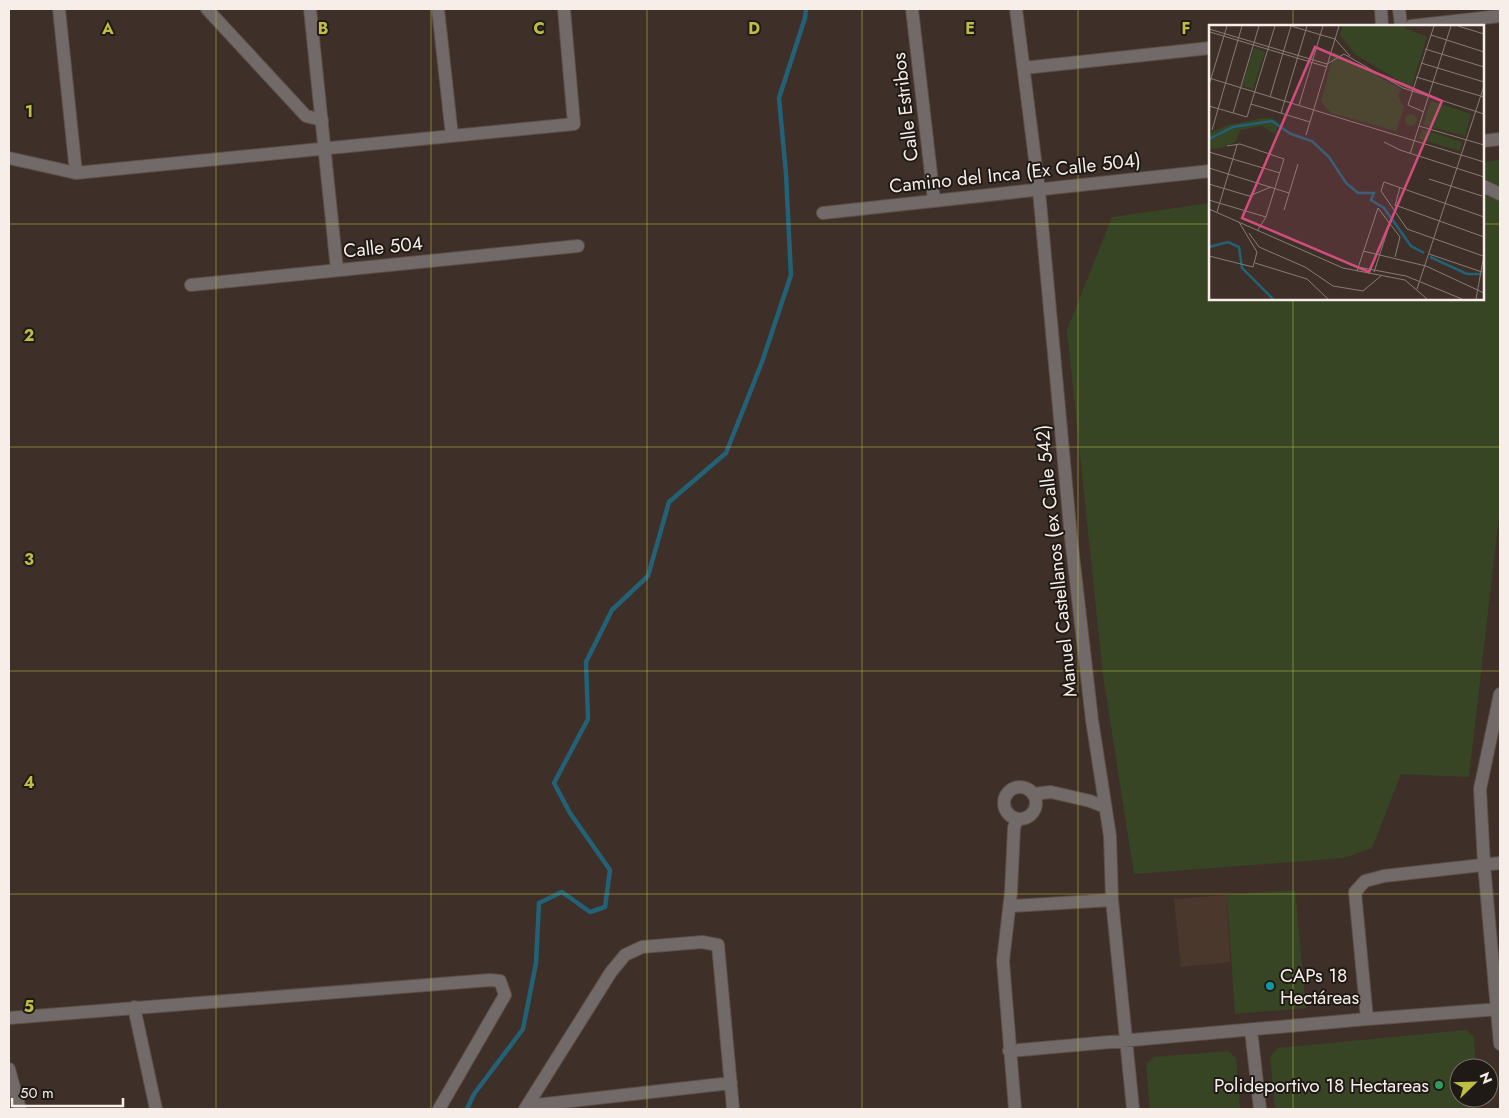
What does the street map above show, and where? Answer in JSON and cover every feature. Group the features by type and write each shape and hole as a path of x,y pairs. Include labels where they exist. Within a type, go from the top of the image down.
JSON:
{"street":[{"path":"59,9 76,173"},
{"path":"207,9 306,116 322,120"},
{"path":"310,9 337,270"},
{"path":"438,9 452,136"},
{"path":"9,158 76,173 574,124 564,9"},
{"name":"Calle Estribos","path":"912,9 934,200"},
{"name":"Manuel Castellanos (ex Calle 542)","path":"1016,9 1039,191 1072,547 1092,720 1110,836 1112,900 1133,1109"},
{"path":"1380,9 1382,25"},
{"path":"1399,9 1400,25"},
{"path":"1420,25 1500,16"},
{"path":"1024,68 1209,48"},
{"path":"1484,141 1500,139"},
{"name":"Camino del Inca (Ex Calle 504)","path":"823,213 1209,171"},
{"path":"1484,186 1500,194"},
{"name":"Calle 504","path":"191,285 578,246"},
{"path":"1500,694 1480,789 1484,864 1499,1009 1500,1044"},
{"path":"1025,788 1033,794 1036,804 1032,814 1022,819 1012,817 1004,804 1010,791 1025,788"},
{"path":"1033,794 1051,792 1090,801 1105,807"},
{"path":"1015,1109 1003,961 1010,906 1014,828 1017,819"},
{"path":"1367,1019 1355,892 1365,881 1384,876 1500,863"},
{"path":"1010,906 1112,900"},
{"path":"526,1107 611,972 625,955 642,947 702,942 718,945 733,1109"},
{"path":"9,1018 490,980 500,981 505,995 438,1109"},
{"path":"134,1007 156,1109"},
{"path":"1009,1051 1499,1009"},
{"path":"1251,1030 1260,1109"},
{"path":"9,1069 20,1109"},
{"path":"526,1107 579,1104 731,1083"}],"shaded area":[{"path":"1227,895 1230,962 1181,967 1174,899"}],"green space":[{"path":"1500,160 1500,507 1469,777 1401,774 1372,848 1344,858 1134,874 1103,675 1067,330 1112,217 1209,203 1209,300 1484,300 1484,162"},
{"path":"1295,890 1306,1008 1235,1014 1227,895"},
{"path":"1466,1030 1474,1037 1475,1058 1449,1058 1449,1108 1480,1109 1275,1109 1270,1057 1278,1048"},
{"path":"1228,1051 1236,1058 1240,1109 1150,1109 1146,1065 1154,1057"}],"waterway":[{"path":"467,1109 474,1094 523,1029 536,963 539,903 562,892 590,912 605,907 610,870 570,813 554,783 588,719 586,662 612,610 648,576 669,502 726,453 762,362 791,275 786,174 779,98 805,18 806,9"}],"place":[{"name":"CAPs 18 Hectáreas","path":"1270,986"},
{"name":"Polideportivo 18 Hectareas","path":"1439,1085"}]}
